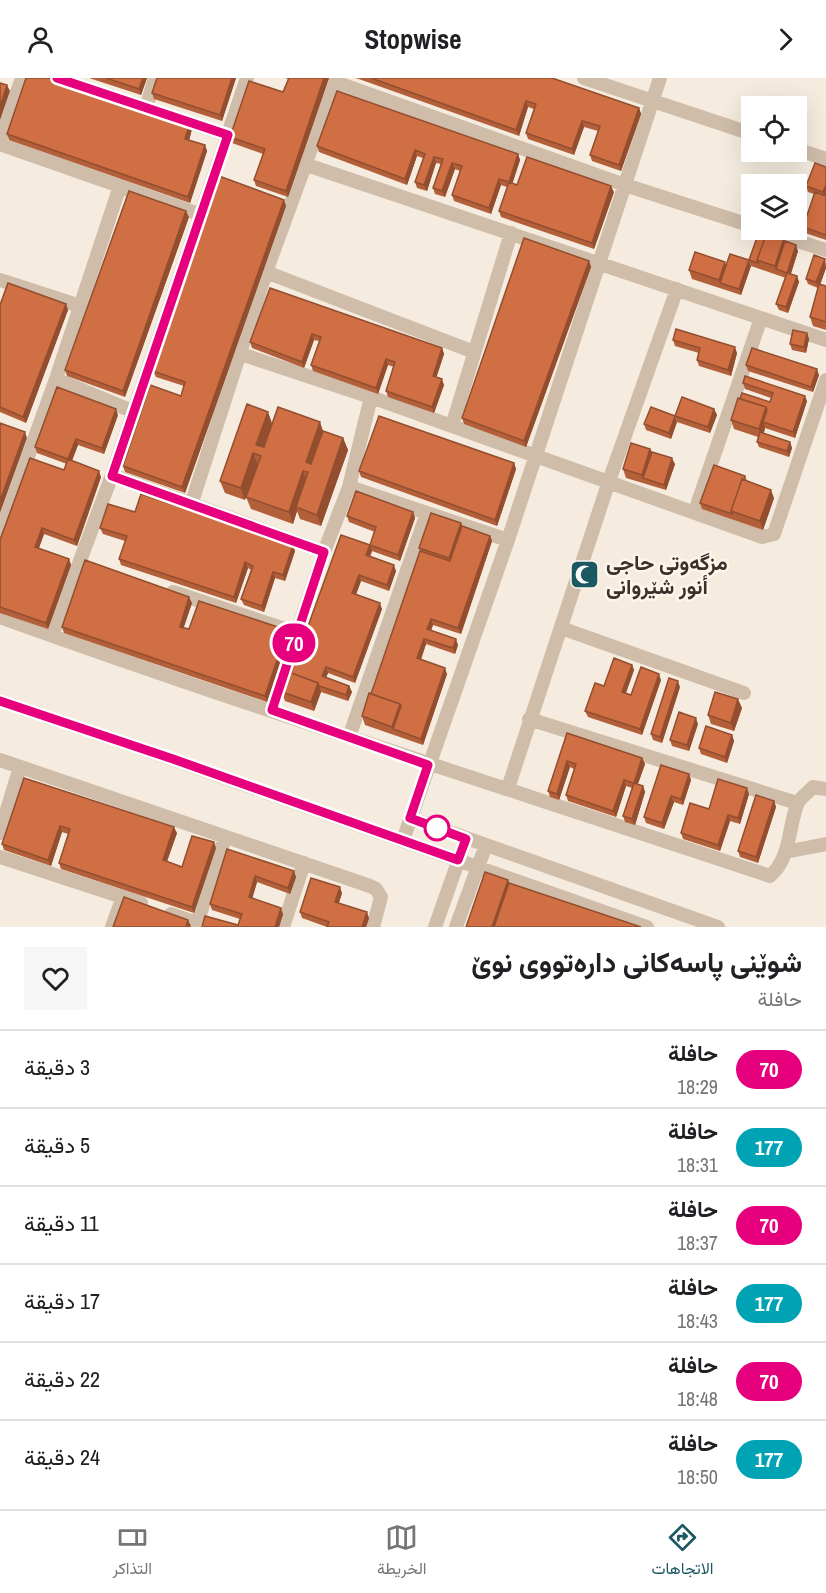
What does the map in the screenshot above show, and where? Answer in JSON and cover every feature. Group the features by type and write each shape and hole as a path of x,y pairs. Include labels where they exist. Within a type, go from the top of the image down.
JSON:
{"street":[{"path":"22,78 0,142 199,214"},
{"path":"57,78 228,135"},
{"path":"146,108 155,78"},
{"path":"52,636 84,563 132,411 247,78"},
{"path":"584,78 741,130"},
{"path":"403,840 602,262 660,78"},
{"path":"191,505 266,272 307,165 336,80 625,185 741,222"},
{"path":"807,153 826,159"},
{"path":"307,165 602,262 826,340"},
{"path":"0,534 56,379 120,186"},
{"path":"452,426 511,233"},
{"path":"794,240 826,250"},
{"path":"266,272 474,352"},
{"path":"0,280 80,306"},
{"path":"508,788 609,481 677,289"},
{"path":"695,511 760,318"},
{"path":"241,354 371,397 695,511 762,537 774,534 826,380"},
{"path":"56,379 132,411"},
{"path":"272,710 324,552 349,487 371,397"},
{"path":"112,476 324,552"},
{"path":"349,487 508,540"},
{"path":"349,737 427,513"},
{"path":"155,586 297,633"},
{"path":"0,617 428,765 508,788 770,876 777,870 785,852 797,803 813,788 826,789"},
{"path":"561,628 744,693"},
{"path":"0,701 647,927"},
{"path":"529,719 797,803"},
{"path":"0,760 376,889 381,902 373,927"},
{"path":"0,832 20,767"},
{"path":"410,818 718,927"},
{"path":"0,857 123,897 197,925 225,837"},
{"path":"435,927 466,839"},
{"path":"785,852 826,844"},
{"path":"456,927 486,845"},
{"path":"283,927 304,863"},
{"path":"112,927 123,897"}],"building":[{"path":"26,78 49,78 190,123 185,139 205,145 188,197 7,134"},
{"path":"106,78 143,78 139,89"},
{"path":"157,78 232,78 220,115 152,93"},
{"path":"289,78 324,78 286,191 254,180 265,149 230,137 249,81 283,92"},
{"path":"371,78 552,78 639,108 619,165 590,155 600,126 582,121 572,149 526,133 536,104 526,101 516,130"},
{"path":"0,83 7,85 0,107"},
{"path":"337,91 518,154 509,182 499,179 489,208 452,195 462,166 452,163 442,191 433,188 443,159 434,157 424,185 415,182 425,154 415,150 405,179 317,146"},
{"path":"527,157 611,186 592,243 499,211 509,182 517,185"},
{"path":"815,163 826,167 826,185 823,192 807,186"},
{"path":"219,176 284,200 182,487 123,466 150,385 181,396 185,382 153,371"},
{"path":"129,191 186,211 123,391 65,370"},
{"path":"815,192 826,196 826,235 807,228 807,215"},
{"path":"524,238 589,261 524,441 462,418"},
{"path":"756,240 764,240 758,263 749,260"},
{"path":"764,240 783,240 775,266 757,260"},
{"path":"785,241 796,245 787,273 776,269"},
{"path":"695,252 725,262 719,280 689,270"},
{"path":"730,254 749,260 739,289 720,283"},
{"path":"814,255 825,259 816,282 806,279"},
{"path":"787,273 797,276 786,307 776,304"},
{"path":"8,283 66,304 23,417 0,407 0,305"},
{"path":"819,284 826,286 826,322 810,317"},
{"path":"270,288 442,348 433,376 442,379 432,407 386,391 395,362 386,359 376,388 311,365 321,337 312,334 302,362 250,342"},
{"path":"676,329 735,347 728,370 697,360 700,348 673,340"},
{"path":"793,330 807,333 804,347 790,344"},
{"path":"752,348 817,369 811,387 746,365"},
{"path":"745,376 805,396 793,432 763,422 766,407 740,399 742,393 770,402 773,393 743,383"},
{"path":"57,387 116,409 102,448 76,439 68,459 35,447"},
{"path":"682,397 714,409 708,427 675,416"},
{"path":"738,398 766,407 759,429 731,420"},
{"path":"247,404 268,412 256,445 264,447 278,407 320,422 306,462 311,464 323,431 343,438 317,515 296,507 308,472 303,471 289,512 246,497 261,456 253,453 241,488 220,481"},
{"path":"651,407 675,416 669,433 644,424"},
{"path":"379,416 514,463 495,520 359,471"},
{"path":"0,423 25,432 0,501"},
{"path":"760,432 790,442 787,451 757,442"},
{"path":"631,443 650,449 642,475 623,469"},
{"path":"652,452 672,458 664,485 643,478"},
{"path":"30,458 64,470 68,459 99,471 74,540 42,528 35,547 69,559 46,623 0,607 0,540"},
{"path":"714,465 745,476 731,511 732,514 700,503"},
{"path":"742,479 771,490 760,521 731,511"},
{"path":"356,491 413,512 398,555 370,545 376,527 347,516"},
{"path":"141,494 293,545 283,575 273,572 262,606 241,599 253,566 245,562 234,597 119,559 127,536 100,528 108,504 135,512"},
{"path":"431,513 461,523 449,558 419,548"},
{"path":"462,526 490,536 458,628 431,619 427,629 456,639 453,648 424,639 417,658 445,668 421,739 393,729 400,704 371,694 420,551 450,561"},
{"path":"341,535 370,545 366,555 394,565 387,585 359,575 352,593 380,603 353,677 326,667 322,676 349,686 346,695 291,673"},
{"path":"85,560 189,597 180,627 189,629 199,601 287,630 265,696 62,627"},
{"path":"614,658 632,665 622,692 631,695 641,667 659,674 640,729 585,711 595,683 604,686"},
{"path":"289,672 318,683 311,702 282,692"},
{"path":"669,678 678,681 660,737 651,734"},
{"path":"715,692 738,699 731,723 708,715"},
{"path":"369,693 400,704 392,727 362,716"},
{"path":"679,712 696,718 687,745 670,740"},
{"path":"706,726 732,735 725,757 699,748"},
{"path":"567,733 642,758 634,783 624,780 613,811 566,795 576,764 567,761 557,794 548,791"},
{"path":"661,765 689,774 681,799 671,796 662,823 644,817"},
{"path":"24,778 174,827 163,860 182,867 192,836 214,842 192,907 59,863 70,829 60,826 48,860 2,844"},
{"path":"718,779 747,788 738,818 728,815 718,845 681,833 690,803 709,809"},
{"path":"634,783 643,786 632,819 623,816"},
{"path":"756,795 774,801 756,857 738,851"},
{"path":"227,849 294,871 288,888 255,876 249,897 281,908 275,927 202,927 205,916 238,925 242,914 210,904"},
{"path":"485,872 508,880 492,927 466,927"},
{"path":"311,878 340,887 335,902 367,912 362,927 327,927 329,922 300,912"},
{"path":"509,883 641,927 494,927"},
{"path":"124,897 188,920 186,927 113,927"}],"bus line":[{"name":"70","path":"0,701 173,759 458,860 466,839 410,818 428,765 272,710 324,552 112,476 199,214 228,135 57,78"}],"place":[{"name":"مزگەوتی حاجی أنور شێروانی","path":"585,575"}]}
